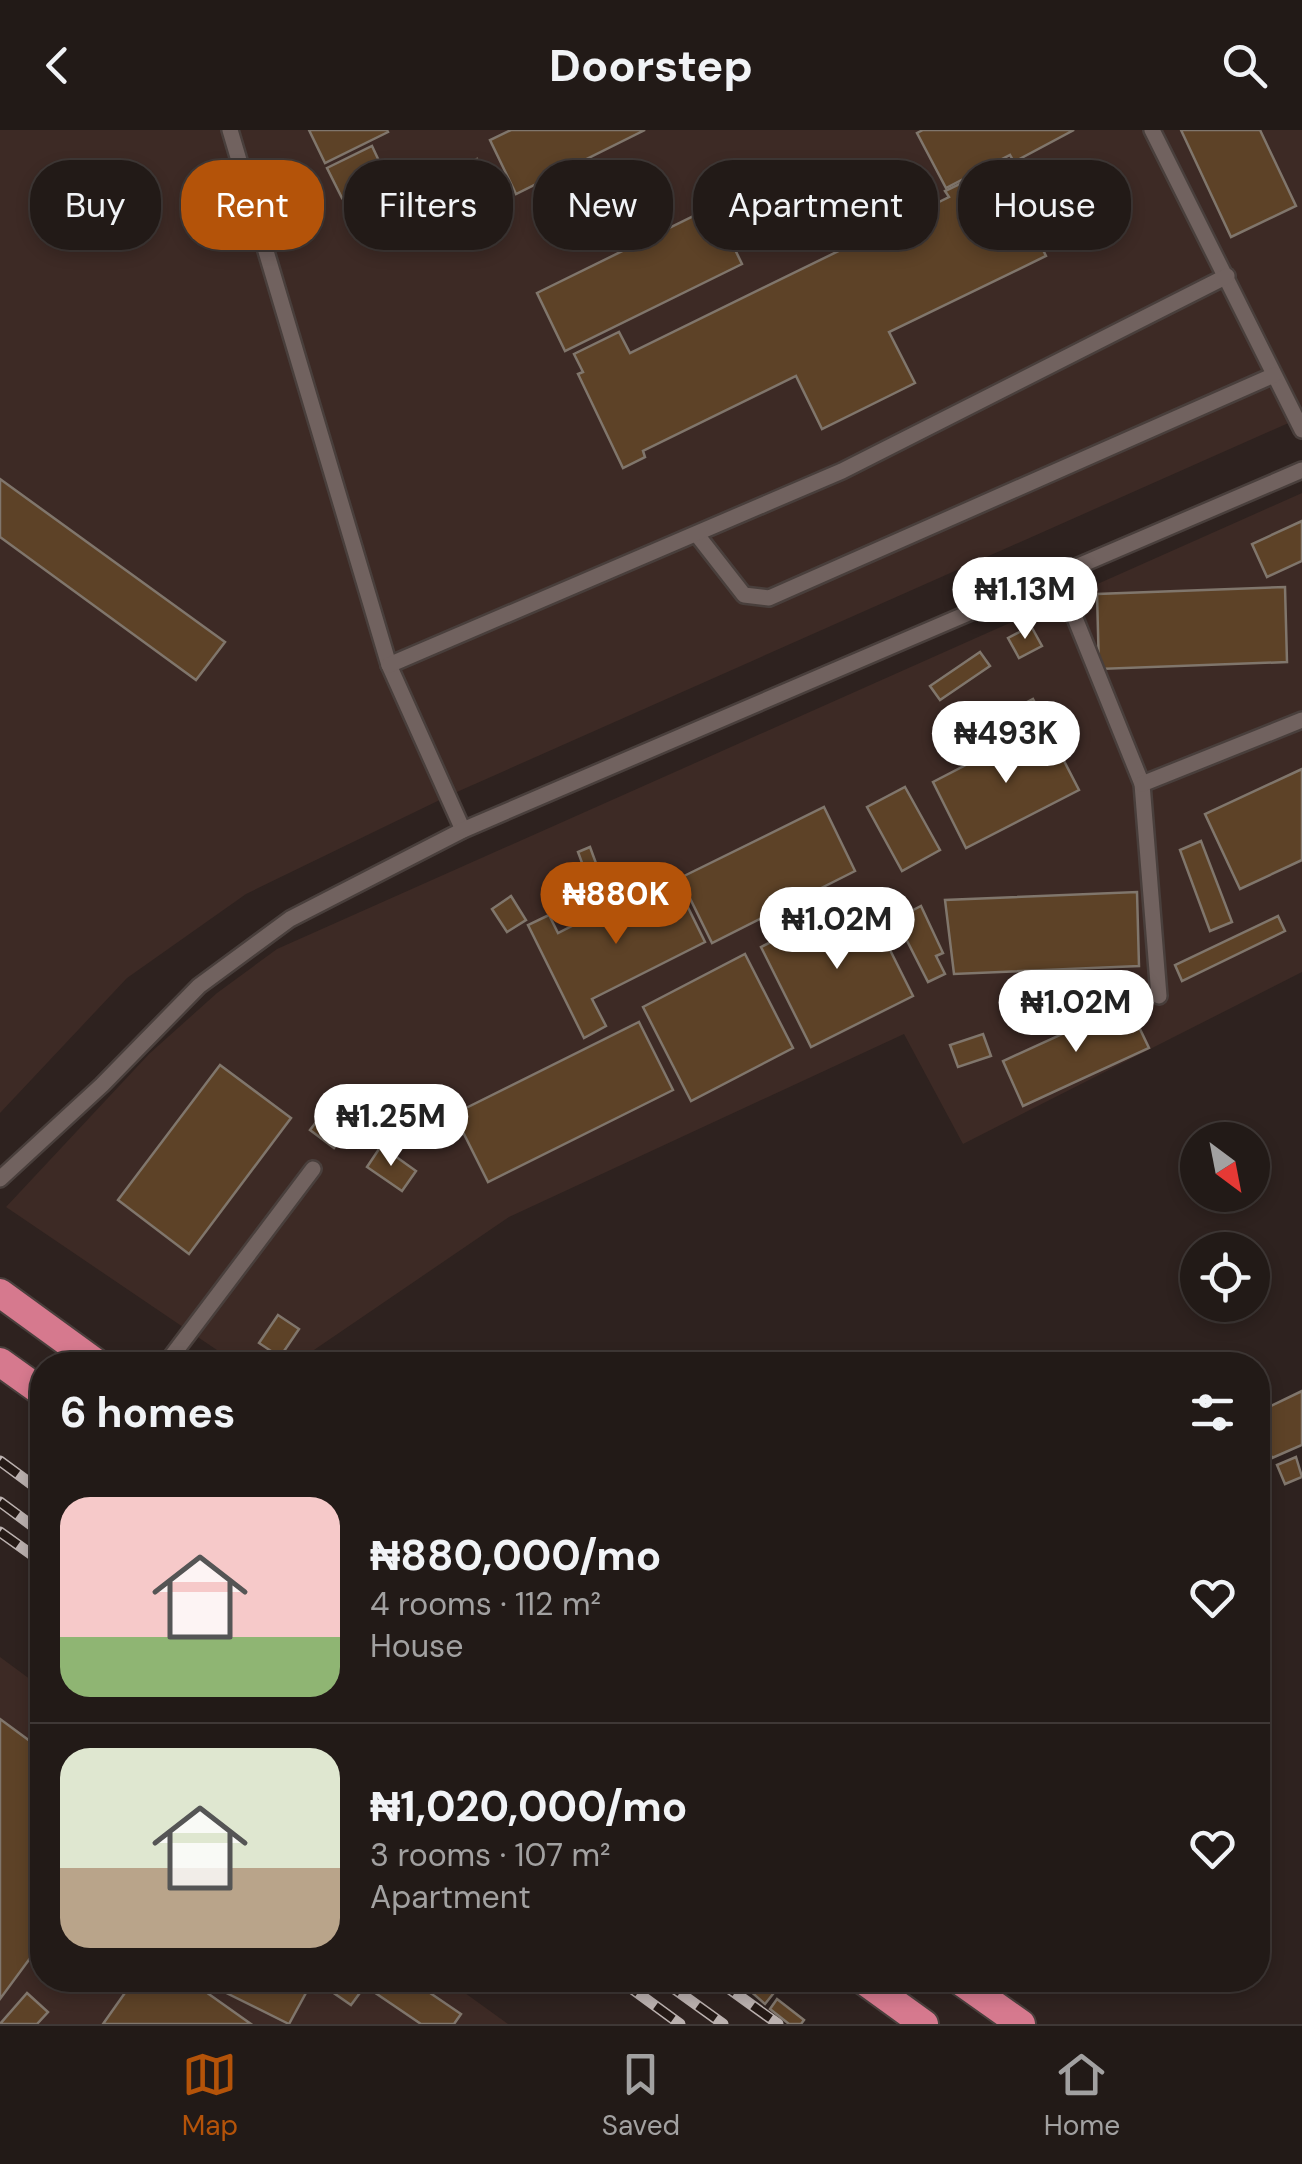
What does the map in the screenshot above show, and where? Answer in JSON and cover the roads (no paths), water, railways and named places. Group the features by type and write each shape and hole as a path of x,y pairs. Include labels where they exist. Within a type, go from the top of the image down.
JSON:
{"highway":[{"path":"0,1293 82,1352"},
{"path":"0,1362 30,1383"},
{"path":"880,1992 924,2024"},
{"path":"977,1992 1021,2024"}],"lane":[{"path":"230,130 389,664 463,830"},
{"path":"1152,130 1302,430"},
{"path":"389,664 698,536 842,470 1227,276"},
{"path":"698,536 744,595 769,598 1274,376"},
{"path":"0,1178 199,986 290,918 463,830 1302,470"},
{"path":"1058,576 1142,784 1159,996"},
{"path":"1142,784 1302,720"},
{"path":"175,1352 314,1169"}],"railway":[{"path":"0,1461 30,1483"},
{"path":"0,1502 30,1524"},
{"path":"0,1532 30,1553"},
{"path":"636,1992 680,2024"},
{"path":"679,1992 723,2024"},
{"path":"734,1992 778,2024"}]}
